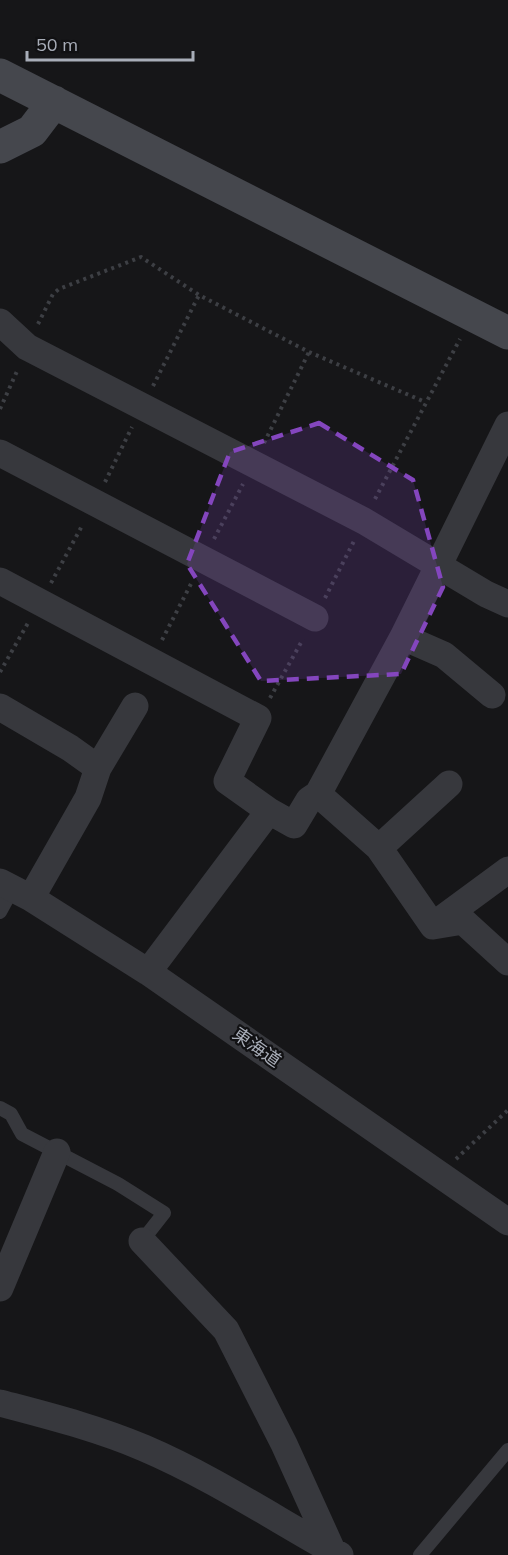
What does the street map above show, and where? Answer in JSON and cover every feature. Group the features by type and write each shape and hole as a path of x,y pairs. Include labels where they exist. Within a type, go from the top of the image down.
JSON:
{"street":[{"path":"0,75 508,333"},
{"path":"0,147 32,131 54,102"},
{"path":"0,322 27,347 364,521 438,566 508,604"},
{"path":"0,581 258,718 227,781 269,811 294,825 309,800 318,794 403,637 508,425"},
{"path":"0,453 315,618"},
{"path":"403,637 444,655 492,695"},
{"path":"14,889 88,798 98,768 135,706"},
{"path":"0,708 70,748 98,768"},
{"path":"379,848 449,784"},
{"path":"318,794 379,848 433,926"},
{"path":"148,972 269,811"},
{"path":"433,926 508,870"},
{"name":"東海道","path":"14,889 148,972 508,1222"},
{"path":"433,926 464,921 508,962"},
{"path":"0,1288 57,1152"},
{"path":"142,1240 226,1330 336,1553"},
{"path":"0,1403 82,1425 145,1448 213,1482 336,1553"}],"lane":[{"path":"0,912 14,889"},
{"path":"0,1108 11,1114 22,1134 118,1184 164,1213 142,1240"},
{"path":"420,1555 508,1450"}],"path":[{"path":"0,409 53,294 58,289 141,257 199,295 309,352 425,402"},
{"path":"0,672 94,504 199,295"},
{"path":"364,521 473,314"},
{"path":"255,463 309,352"},
{"path":"439,1174 508,1110"}],"highlighted area":[{"path":"319,423 413,480 443,587 401,674 261,681 187,564 230,452"}]}
